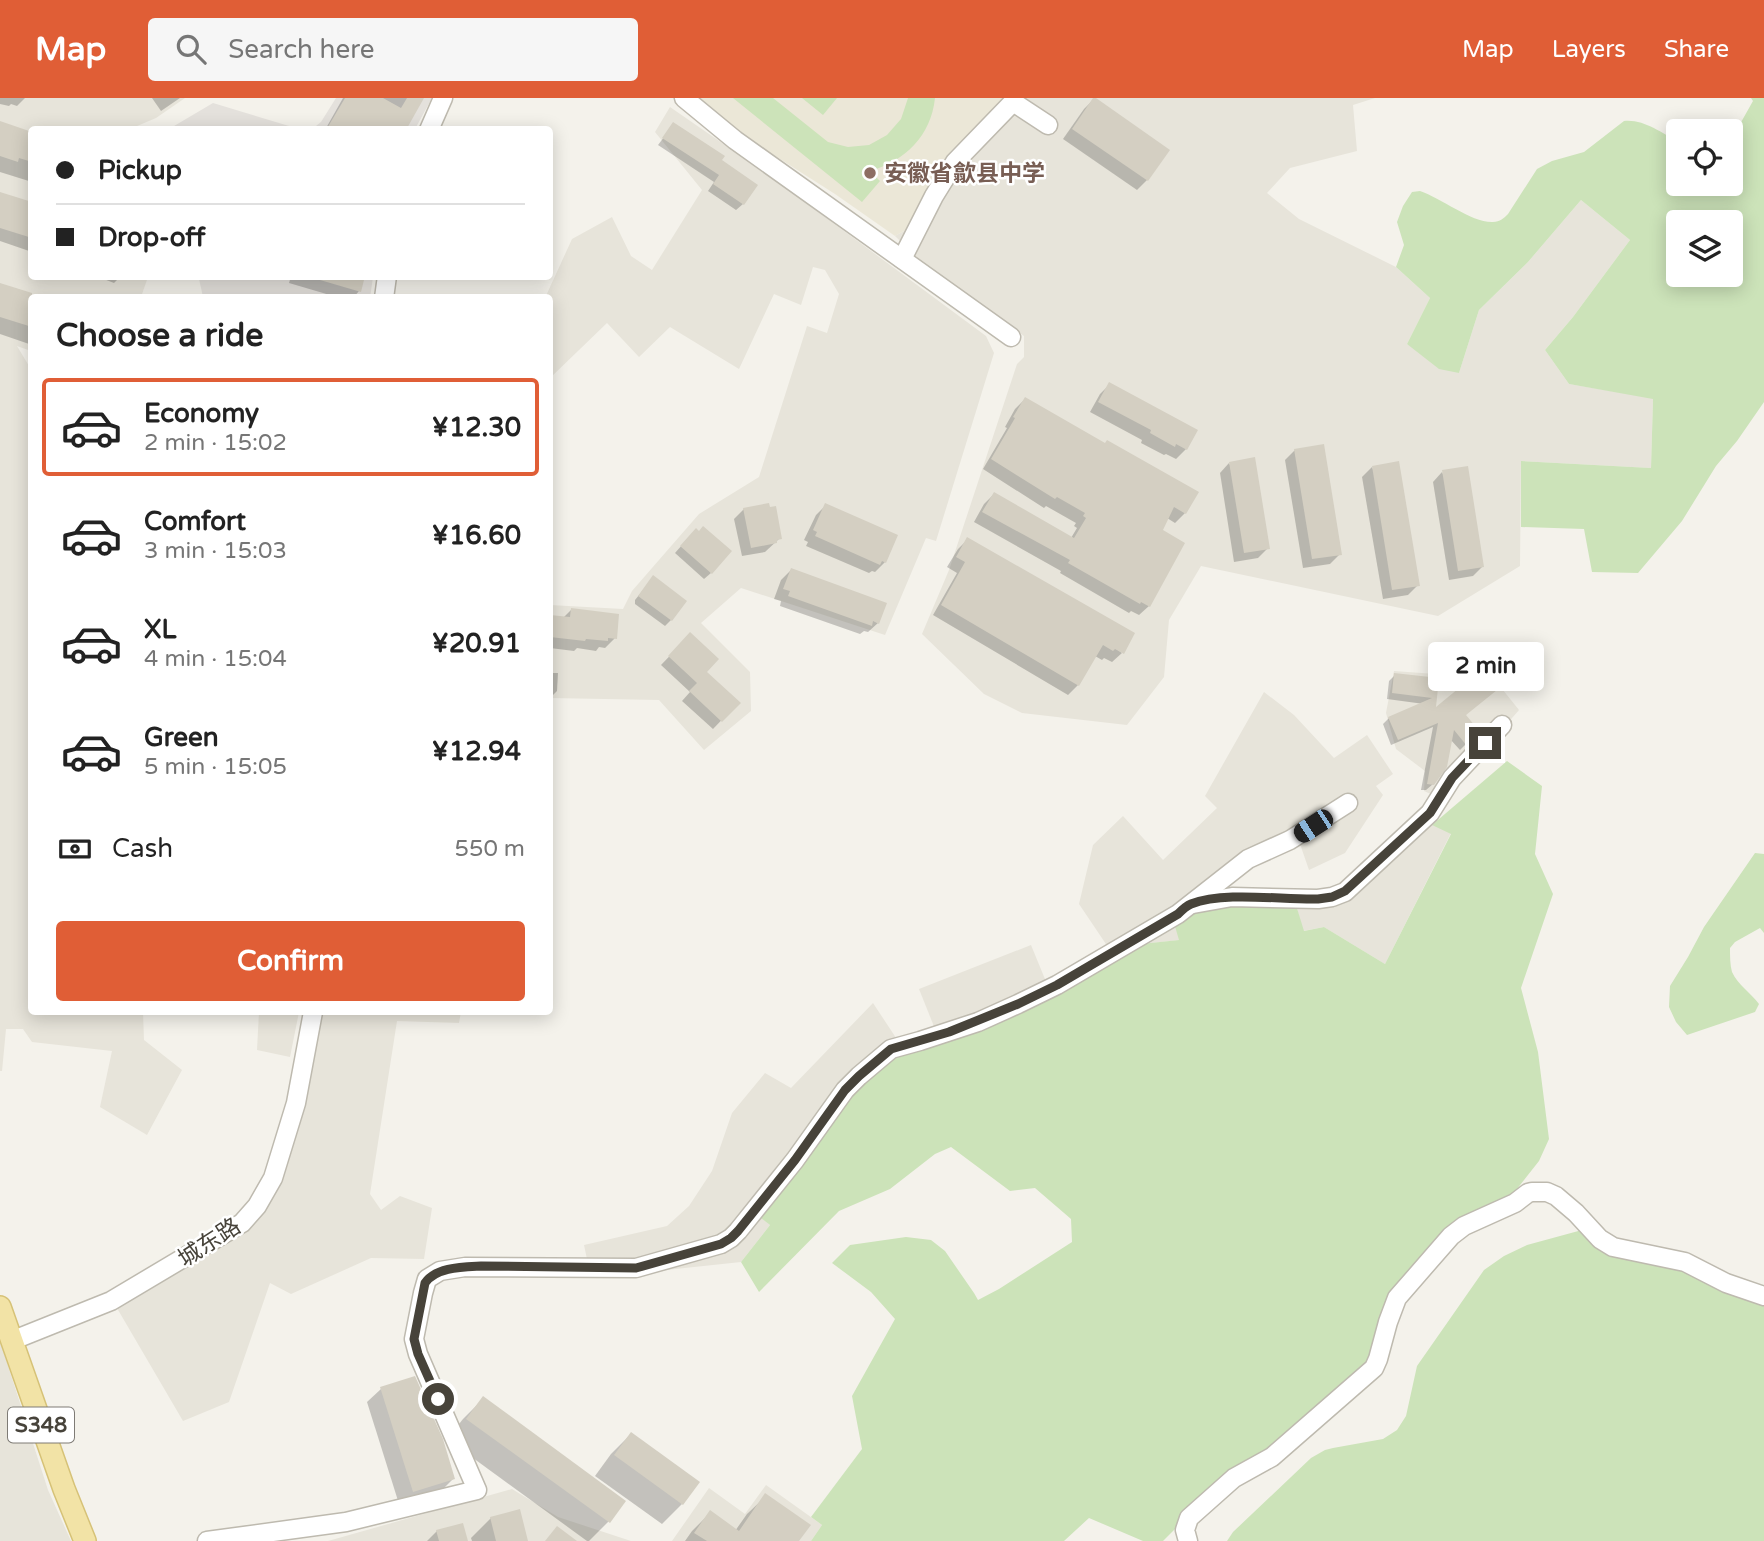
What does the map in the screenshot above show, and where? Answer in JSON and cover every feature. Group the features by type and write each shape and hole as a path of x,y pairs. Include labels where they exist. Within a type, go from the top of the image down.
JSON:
{"main road":[{"name":"S348","path":"0,1307 85,1541"}],"street":[{"path":"431,126 443,98"},
{"path":"684,98 735,140 1011,337"},
{"path":"902,260 955,162 1013,102 1048,125"},
{"path":"1189,905 1232,897 1318,899 1345,891 1430,813 1452,778 1502,725"},
{"path":"207,1541 346,1522 477,1490 415,1344 423,1293 428,1279 440,1272 465,1267 636,1268 721,1244 738,1231 795,1160 845,1090 891,1049 949,1032 1057,985 1178,914 1248,859 1290,841 1348,803"},
{"name":"城东路","path":"11,1341 111,1301 242,1223 257,1206 273,1178 296,1103 312,1015"},
{"path":"1188,1541 1185,1530 1189,1518 1234,1478 1272,1457 1374,1368 1397,1298 1451,1236 1464,1226 1515,1203 1528,1194 1537,1191 1556,1196 1600,1238 1622,1251 1685,1262 1726,1283 1764,1296"}],"shaded area":[{"path":"0,98 185,98 156,118 137,126 28,126 28,280 147,280 142,294 28,294 28,350 17,346 28,364 28,1015 143,1015 144,1040 182,1070 147,1135 100,1107 112,1051 32,1042 23,1029 6,1029 0,1071"},
{"path":"336,98 432,98 417,126 316,126"},
{"name":"安徽省歙县中学","path":"696,98 1008,98 951,151 911,227 895,236 719,120"},
{"path":"1008,98 1375,98 1353,105 1357,151 1290,168 1267,193 1299,219 1396,267 1430,298 1407,344 1459,373 1479,310 1528,262 1581,200 1630,240 1545,350 1569,384 1653,398 1651,468 1521,461 1520,566 1438,616 1201,566 1169,620 1164,677 1127,725 1022,713 984,694 922,634 949,570 1017,364 1024,357 1024,336 928,268 895,236 911,227 951,151"},
{"path":"213,103 289,126 174,126"},
{"path":"670,107 767,174 986,336 994,353 936,541 926,538 885,635 741,588 701,623 750,672 751,711 704,750 659,700 553,698 553,605 623,609 632,591 699,514 759,477 807,326 827,333 839,294 825,270 813,267 801,305 774,294 739,369 670,327 639,357 607,323 553,375 553,294 547,294 572,239 612,217 631,256 652,270 702,190 655,132"},
{"path":"199,280 373,280 371,294 202,294"},
{"path":"1482,664 1519,710 1450,789 1444,800 1424,791 1425,771 1396,749 1386,713 1394,671 1449,675"},
{"path":"1264,692 1294,715 1334,758 1367,735 1393,774 1376,786 1383,795 1345,853 1309,870 1300,844 1259,862 1174,922 1180,940 1142,944 1114,956 1079,904 1093,845 1123,816 1163,860 1217,808 1205,796"},
{"path":"1425,821 1451,833 1385,964 1324,927 1303,931 1296,905 1338,899"},
{"path":"1031,945 1047,984 935,1029 919,989"},
{"path":"873,1003 904,1050 845,1099 761,1217 770,1225 741,1262 591,1278 584,1245 667,1226 689,1206 712,1171 732,1113 765,1073 791,1088"},
{"path":"259,1015 298,1015 290,1057 257,1050"},
{"path":"317,1015 460,1015 459,1023 397,1021 370,1194 381,1210 400,1196 432,1208 424,1259 371,1258 291,1294 270,1283 229,1402 183,1421 114,1303 249,1225"},
{"path":"0,1341 48,1490 71,1541 0,1541"},
{"path":"766,1485 822,1525 811,1541 672,1541 709,1488 745,1514"},
{"path":"512,1489 558,1517 631,1541 328,1541"}],"green space":[{"path":"733,98 773,98 828,142 848,147 869,145 887,135 901,119 908,98 935,98 928,124 914,145 894,161 870,171 880,181 862,202"},
{"path":"802,98 837,98 823,115"},
{"path":"1751,98 1764,98 1764,402 1716,466 1682,521 1638,573 1592,572 1584,529 1521,527 1521,461 1651,468 1653,399 1569,384 1545,350 1630,240 1581,200 1528,262 1479,310 1459,373 1439,369 1407,344 1430,298 1396,267 1404,245 1397,222 1412,192 1420,191 1476,219 1500,221 1508,214 1537,169 1552,161 1584,152 1624,121 1645,124 1666,135 1666,196 1743,196 1743,119 1753,101"},
{"path":"1507,761 1542,786 1535,854 1553,894 1521,988 1538,1052 1549,1139 1539,1161 1509,1199 1394,1290 1380,1316 1373,1352 1368,1363 1272,1452 1229,1475 1163,1541 1143,1541 1089,1518 1064,1541 811,1541 822,1525 811,1517 862,1449 852,1396 895,1319 871,1292 832,1263 850,1245 906,1237 931,1240 945,1251 978,1300 1072,1242 1071,1219 1035,1188 1010,1191 951,1147 935,1154 890,1189 839,1211 759,1292 741,1262 770,1225 761,1218 845,1099 904,1050 1141,944 1179,940 1174,923 1197,906 1296,905 1304,931 1324,927 1385,964 1451,834 1432,825"},
{"path":"1755,853 1764,854 1764,933 1760,928 1735,942 1730,948 1730,957 1735,977 1759,1004 1755,1012 1687,1035 1676,1022 1669,1007 1670,986 1704,927"},
{"path":"1582,1230 1764,1301 1764,1541 1227,1541 1233,1532 1311,1458 1325,1450 1383,1439 1397,1430 1406,1416 1417,1366 1484,1270 1527,1245"}],"building":[{"path":"345,98 383,98 401,108 407,98 424,98 408,126 328,126"},
{"path":"1093,98 1170,150 1148,181 1072,129"},
{"path":"0,121 28,131 28,161 19,158 18,162 0,156"},
{"path":"673,122 725,156 722,160 758,185 744,205 713,184 719,175 662,138"},
{"path":"0,192 28,201 28,237 0,228"},
{"path":"320,280 364,280 361,292"},
{"path":"0,283 32,293 28,294 28,326 0,317"},
{"path":"1109,382 1198,430 1187,450 1176,444 1175,447 1150,433 1151,430 1098,402"},
{"path":"1025,397 1199,492 1186,514 1174,507 1163,530 1185,543 1150,607 1141,602 1140,604 1068,563 1070,560 982,512 994,492 1074,538 1086,518 1083,516 1085,513 1057,497 1055,499 991,459"},
{"path":"1324,444 1342,555 1312,559 1294,449"},
{"path":"1255,457 1270,549 1244,553 1229,462"},
{"path":"1399,461 1420,586 1392,590 1372,466"},
{"path":"1468,466 1484,567 1458,571 1442,470"},
{"path":"769,503 770,507 776,506 782,539 777,540 777,543 751,548 743,508"},
{"path":"825,503 898,535 886,563 882,561 880,565 815,536 817,532 813,530"},
{"path":"703,526 732,551 712,574 680,546 696,528 699,531"},
{"path":"967,537 1135,633 1124,654 1103,645 1079,686 941,605 965,562 956,557"},
{"path":"791,568 887,603 879,624 873,621 872,626 788,596 790,591 783,589"},
{"path":"653,575 687,601 672,621 638,596"},
{"path":"571,608 619,614 617,639 585,641 553,637 553,615 570,617"},
{"path":"690,632 719,659 707,672 741,703 722,722 689,691 697,683 668,656"},
{"path":"1481,670 1497,690 1466,715 1480,732 1467,746 1454,730 1447,767 1434,785 1427,784 1438,723 1398,740 1388,717 1432,698 1392,693 1394,673 1439,678 1436,707"},
{"path":"415,1376 443,1439 455,1479 413,1492 380,1387"},
{"path":"483,1396 626,1501 610,1523 466,1419"},
{"path":"631,1432 700,1482 683,1505 614,1455"},
{"path":"765,1493 811,1525 799,1541 707,1541 694,1533 710,1510 739,1531"},
{"path":"520,1509 528,1541 496,1541 490,1517"},
{"path":"463,1523 468,1541 439,1541 436,1530"},
{"path":"557,1526 577,1541 545,1541"}],"place":[{"name":"安徽省歙县中学","path":"870,173"}],"route":[{"path":"438,1399 414,1339 425,1283 436,1273 481,1266 636,1268 721,1244 738,1231 795,1160 845,1090 891,1049 978,1022 1018,1004 1057,985 1189,905 1232,897 1318,899 1345,891 1430,813 1452,778 1485,743"}]}
